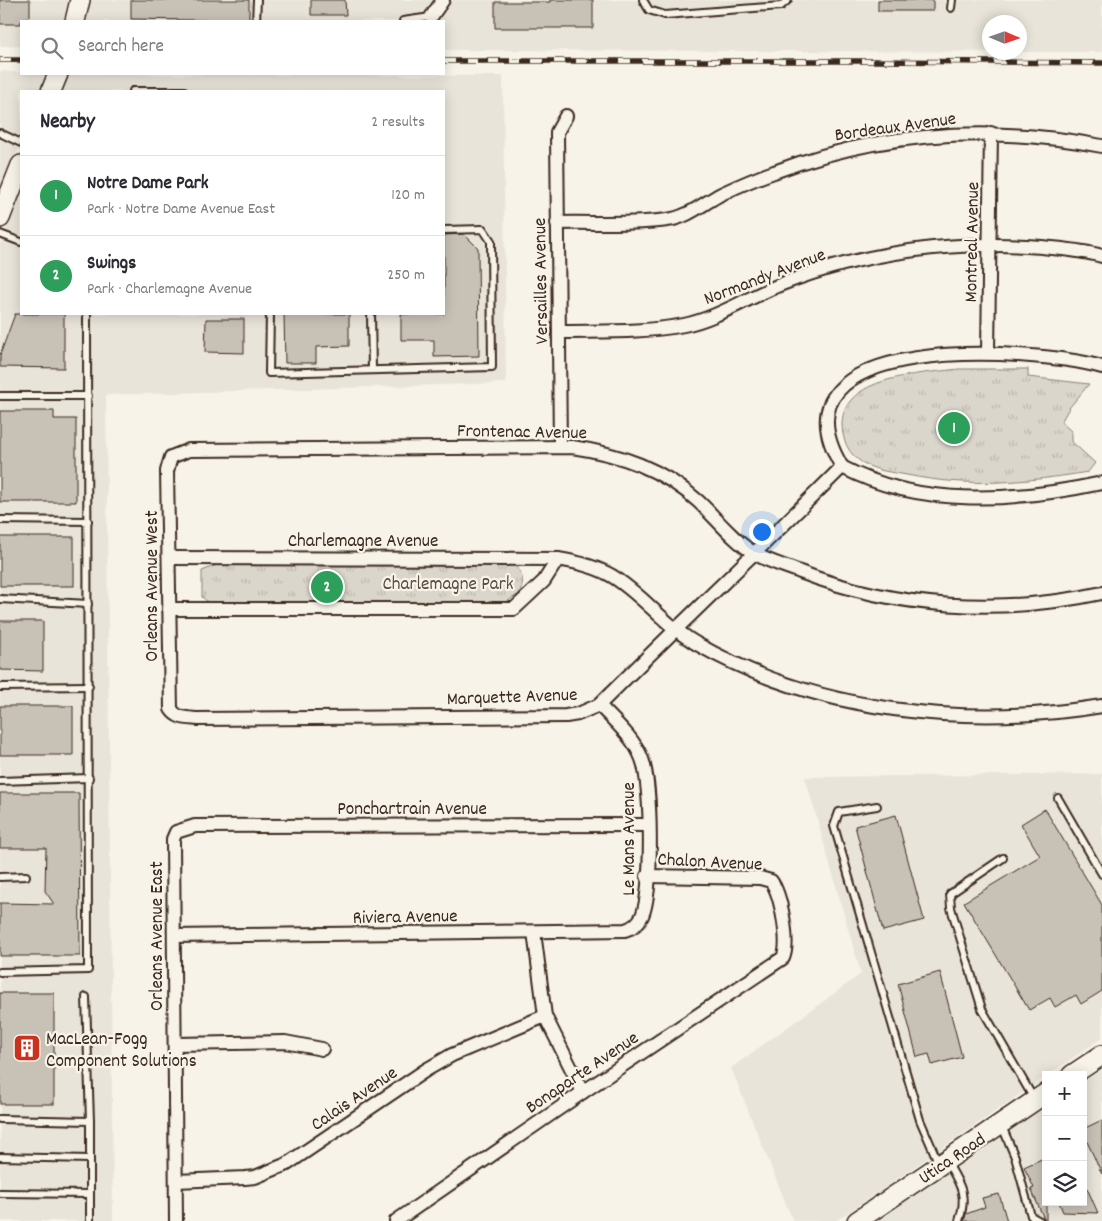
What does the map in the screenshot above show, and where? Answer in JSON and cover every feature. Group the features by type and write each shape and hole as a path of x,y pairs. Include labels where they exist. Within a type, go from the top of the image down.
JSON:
{"street":[{"path":"75,20 80,0"},
{"path":"431,17 443,0"},
{"path":"51,90 58,75"},
{"name":"Versailles Avenue","path":"560,447 557,132 566,116"},
{"name":"Bordeaux Avenue","path":"557,223 668,220 691,212 722,194 768,174 827,154 910,138 991,133 1102,146"},
{"name":"Montreal Avenue","path":"988,352 991,133"},
{"path":"0,218 20,168"},
{"name":"Normandy Avenue","path":"559,332 654,329 685,325 736,306 781,284 863,259 903,251 989,245 1075,250 1102,256"},
{"path":"1102,367 1049,358 988,352 940,355 904,361 865,371 847,381 834,398 828,424 830,444 842,467 861,477 885,485 967,497 1034,496 1102,483"},
{"name":"Frontenac Avenue","path":"171,457 189,450 560,447 596,450 632,460 662,475 698,502 729,534 755,554 819,579 879,596 935,605 1005,606 1102,594"},
{"name":"Orleans Avenue West","path":"171,457 167,471 169,701 175,714"},
{"name":"Marquette Avenue","path":"175,714 198,719 566,716 578,714 599,705 842,467"},
{"name":"Charlemagne Avenue","path":"168,558 558,559 579,563 612,576 674,630 724,657 785,682 882,707 931,713 1009,716 1102,706"},
{"path":"168,609 514,609 544,581 558,559"},
{"name":"Le Mans Avenue","path":"599,705 628,735 642,758 646,771 649,825 645,906 635,926"},
{"name":"Ponchartrain Avenue","path":"176,832 195,826 649,825"},
{"name":"Orleans Avenue East","path":"176,832 173,839 176,1221"},
{"name":"Chalon Avenue","path":"647,876 760,878 771,881 777,892 786,938 786,952"},
{"name":"Riviera Avenue","path":"174,936 534,932 624,930 635,926"},
{"path":"534,932 545,1016 582,1092"},
{"name":"Bonaparte Avenue","path":"396,1221 582,1092 777,963 786,952"},
{"name":"Calais Avenue","path":"176,1180 245,1178 287,1164 426,1070 480,1042 545,1016"},
{"path":"175,1044 285,1042 322,1049"},
{"path":"1078,1071 1102,1055"},
{"name":"Utica Road","path":"857,1221 1040,1097"}],"lane":[{"path":"256,20 257,0"},
{"path":"643,0 649,10 664,15 781,6 788,0"},
{"path":"734,0 734,9"},
{"path":"951,8 952,0"},
{"path":"410,20 431,17"},
{"path":"0,133 20,143"},
{"path":"270,315 269,373 492,367 491,241 483,230 445,230"},
{"path":"0,234 20,242"},
{"path":"0,972 88,970 87,315"},
{"path":"370,315 372,370"},
{"path":"0,396 88,396"},
{"path":"0,520 88,521"},
{"path":"0,599 88,604"},
{"path":"0,687 89,686"},
{"path":"0,781 89,778"},
{"path":"1058,798 1102,874"},
{"path":"877,806 839,812 834,826 920,1120 943,1163 961,1184 964,1200 959,1221"},
{"path":"1003,858 950,894 951,908 982,1009 1040,1097"},
{"path":"0,877 26,876"},
{"path":"86,997 90,1121 90,1221"},
{"path":"0,1119 90,1121"},
{"path":"1000,1123 1015,1157 1031,1216 1040,1221"},
{"path":"0,1157 90,1158"},
{"path":"0,1193 90,1194"}],"shaded area":[{"path":"0,0 71,0 65,20 20,20 20,46 0,46"},
{"path":"91,0 1102,0 1102,52 1027,52 1027,15 982,15 982,52 445,50 445,20 85,20"},
{"path":"0,71 20,72 20,75 47,75 41,90 20,90 20,144 0,194"},
{"path":"67,75 503,76 506,383 106,395 113,1221 0,1221 0,244 20,193 20,315 445,315 445,90 60,90"},
{"path":"1102,774 1102,1038 1054,1071 1042,1071 1042,1079 836,1221 793,1221 731,1068 861,974 805,777"},
{"path":"1102,1069 1102,1221 877,1221 1042,1110 1042,1206 1087,1206 1087,1079"}],"green space":[{"path":"959,369 1028,369 1028,377 1089,384 1069,408 1061,422 1071,431 1071,441 1095,463 1088,472 1020,481 976,482 930,479 890,472 868,466 853,455 844,440 843,434 843,415 851,400 865,389 902,376"},
{"name":"Charlemagne Park","path":"510,562 520,572 522,584 519,594 506,602 210,604 202,597 202,571 217,565"}],"building":[{"path":"0,0 30,0 30,17 20,20 20,24 0,24"},
{"path":"131,0 249,0 249,20 131,19"},
{"path":"311,0 345,0 346,15 311,15"},
{"path":"550,0 593,0 593,28 495,28 495,2 550,2"},
{"path":"878,0 933,0 933,11 878,11"},
{"path":"464,234 478,248 479,356 434,357 434,340 401,340 401,315 445,315 445,235"},
{"path":"15,314 64,315 64,368 0,367 0,355"},
{"path":"284,315 349,315 349,346 316,347 316,363 285,363"},
{"path":"206,319 244,319 244,353 205,352"},
{"path":"0,411 54,411 54,419 76,419 76,502 0,502"},
{"path":"0,537 74,537 74,586 0,586"},
{"path":"0,621 43,621 43,671 0,670"},
{"path":"0,706 73,706 73,755 0,755"},
{"path":"0,793 79,793 80,956 0,956 0,903 54,904 45,891 46,848 0,848"},
{"path":"1045,809 1102,905 1102,991 1081,1004 1076,995 1055,1007 1050,998 1029,1010 964,902 1040,856 1021,824"},
{"path":"896,815 924,920 883,931 855,826"},
{"path":"940,972 962,1057 932,1065 929,1054 917,1057 898,984"},
{"name":"MacLean-Fogg Component Solutions","path":"0,993 54,993 54,1104 0,1104"},
{"path":"1102,1120 1102,1174 1087,1142 1087,1127"},
{"path":"1042,1159 1042,1206 1046,1206 1046,1221 1031,1189 1034,1188 1024,1167"},
{"path":"1087,1188 1098,1213 1063,1212 1061,1206 1087,1206"},
{"path":"999,1194 1007,1221 964,1221 966,1214 985,1207 982,1198"}],"railway":[{"path":"0,60 20,60"},
{"path":"445,61 1102,63"}],"place":[{"name":"Notre Dame Park","path":"954,428"},
{"name":"Swings","path":"327,587"},
{"name":"MacLean-Fogg Component Solutions","path":"27,1048"}]}
